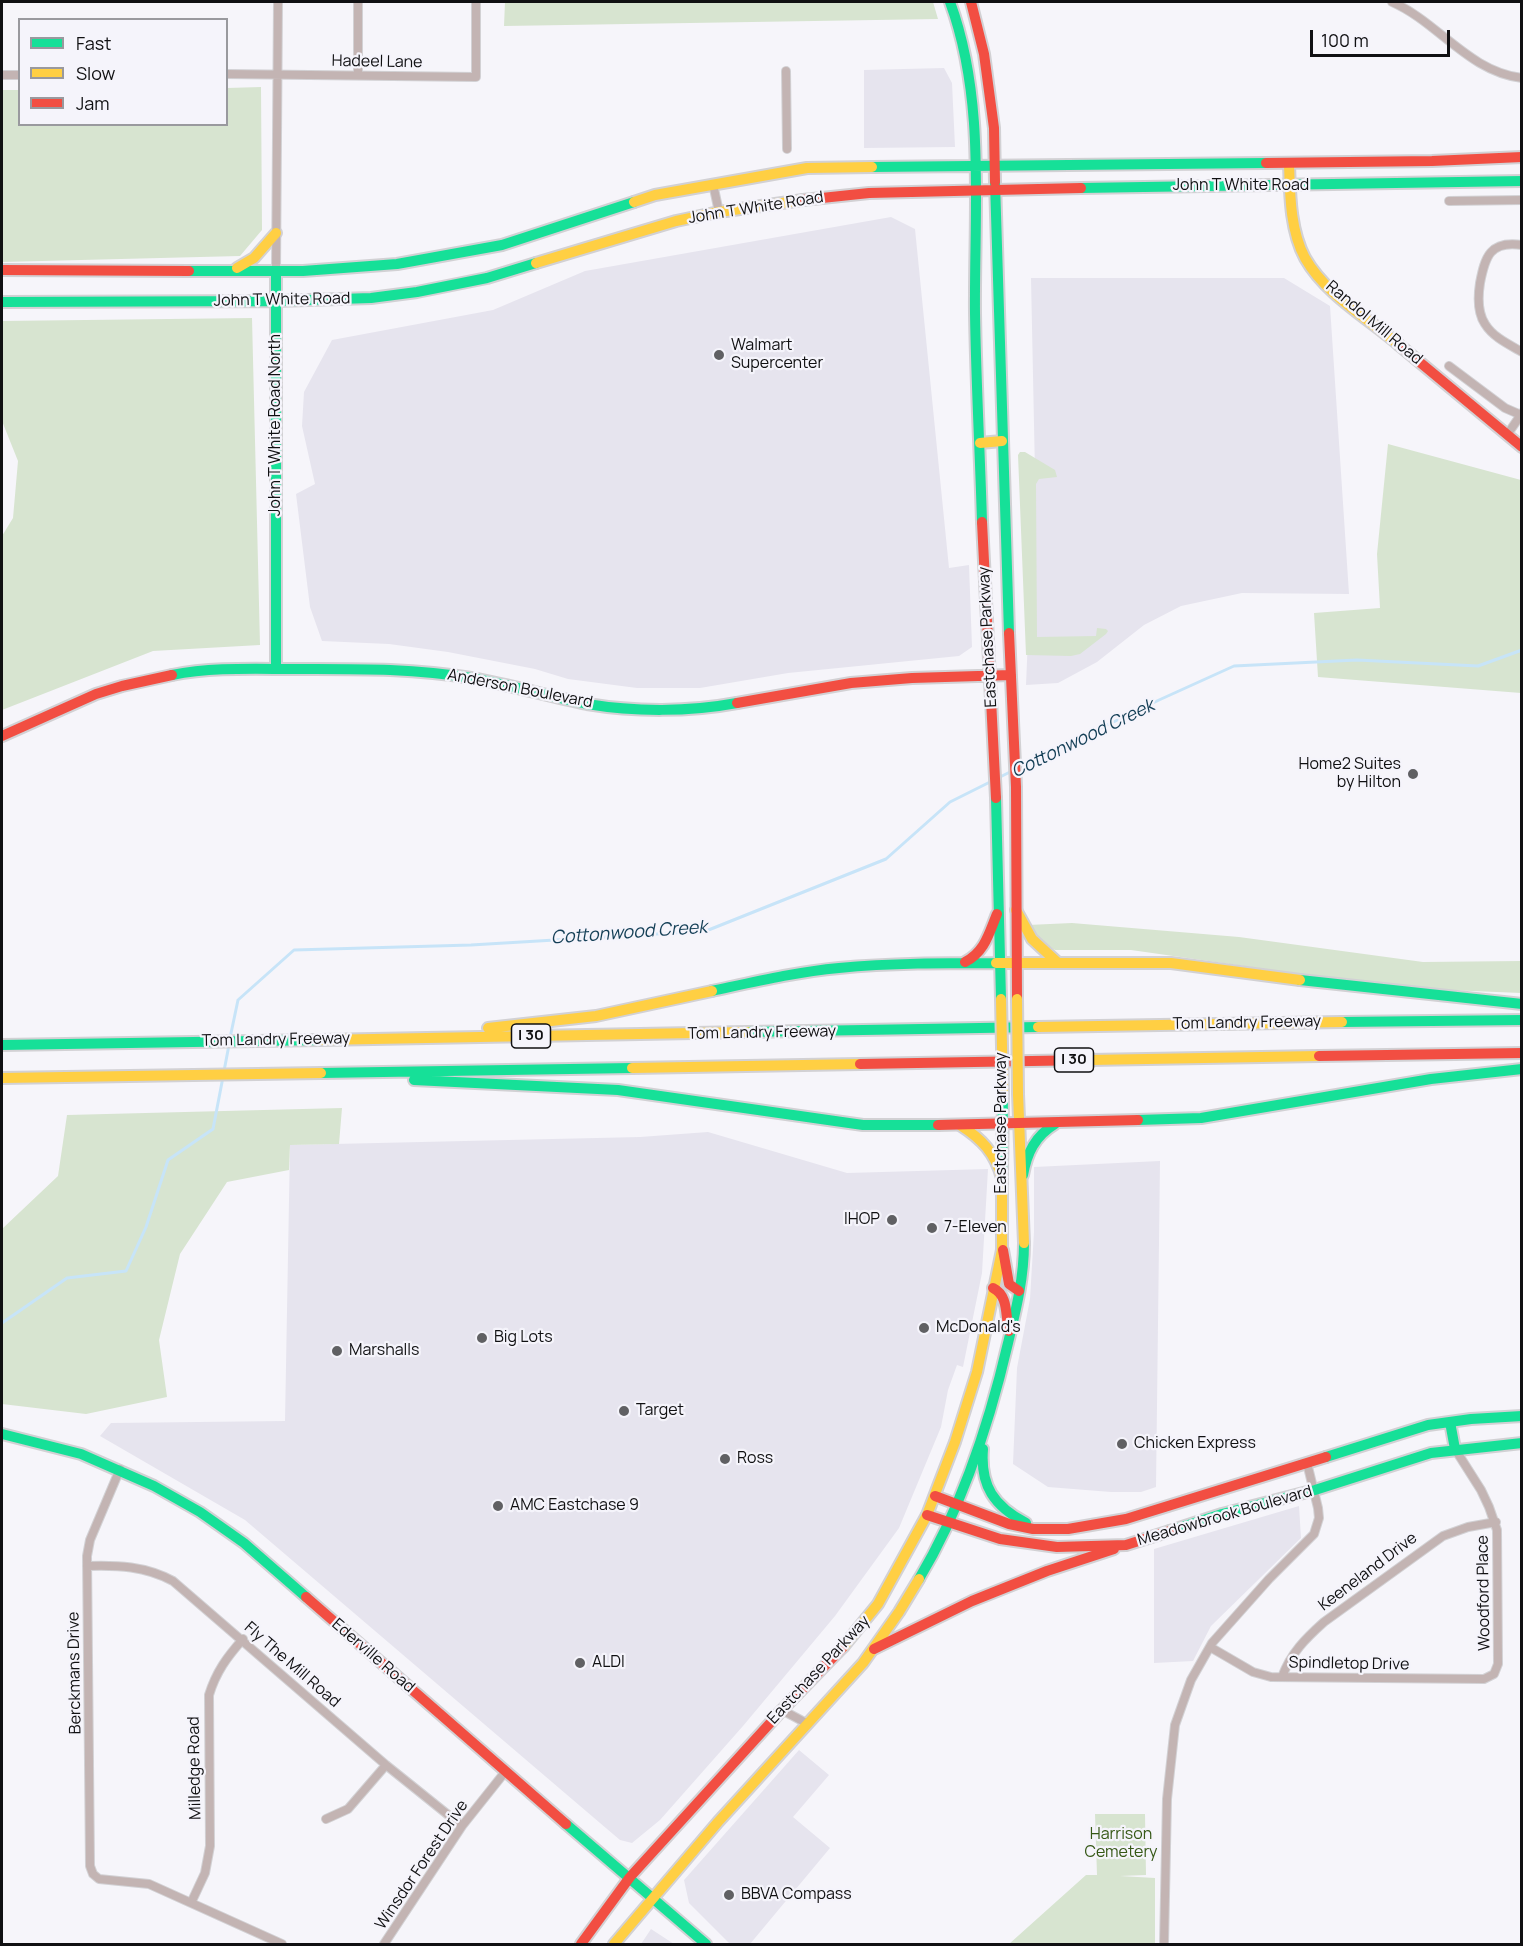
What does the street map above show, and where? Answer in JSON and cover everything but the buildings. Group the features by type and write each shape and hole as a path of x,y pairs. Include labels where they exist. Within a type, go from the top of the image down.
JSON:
{"main road":[{"path":"950,2 960,30 970,83 975,166"},
{"path":"970,2 984,54 989,85 996,166"},
{"name":"John T White Road","path":"2,270 276,271 363,268 502,244 655,195 807,168 1289,163 1521,156"},
{"name":"Randol Mill Road","path":"1289,163 1289,186 1300,244 1306,258 1320,278 1338,297 1377,326 1521,447"},
{"name":"Eastchase Parkway","path":"581,1944 630,1877 782,1710 853,1637 878,1604 927,1515 955,1442 977,1372 1002,1250 1003,1094 991,676 983,541 975,314 975,166"},
{"name":"Eastchase Parkway","path":"614,1944 652,1897 874,1649 918,1581 950,1524 987,1428 1010,1334 1019,1291 1025,1244 1023,1175 1017,1124 1017,820 995,231 996,166"},
{"name":"John T White Road","path":"2,302 276,301 371,298 417,292 487,278 676,221 719,212 813,198 884,192 1521,181"},
{"path":"232,271 249,264 260,255 276,233"},
{"name":"John T White Road North","path":"276,271 276,669"},
{"path":"980,443 1002,441"},
{"name":"Anderson Boulevard","path":"2,736 96,694 122,686 188,672 229,669 370,669 427,672 472,678 589,704 647,709 711,708 851,682 1011,675"},
{"path":"1016,909 1028,935 1057,962"},
{"path":"963,962 976,957 980,952 989,938 997,914"},
{"path":"413,1037 596,1016 779,976 838,968 963,962 1171,963 1372,989 1521,1004"},
{"name":"Tom Landry Freeway","path":"2,1045 812,1032 1181,1023 1521,1020"},
{"name":"Tom Landry Freeway","path":"2,1078 1521,1053"},
{"path":"274,1074 298,1080 446,1081 618,1090 863,1125 960,1125 1201,1118 1431,1079 1521,1069"},
{"path":"1023,1175 1025,1160 1037,1137 1046,1128 1057,1123"},
{"path":"960,1125 988,1146 998,1161 1002,1178"},
{"path":"1002,1250 1006,1259 1009,1284 1019,1291"},
{"path":"993,1288 1004,1295 1006,1322 1010,1334"},
{"name":"Meadowbrook Boulevard","path":"935,1496 978,1514 1031,1529 1081,1529 1116,1521 1428,1425 1521,1416"},
{"path":"1450,1422 1455,1449"},
{"path":"987,1428 982,1458 989,1488 1006,1512 1040,1530"},
{"name":"Ederville Road","path":"2,1434 56,1447 143,1479 192,1507 244,1543 505,1772 706,1944"},
{"name":"Meadowbrook Boulevard","path":"927,1515 1000,1539 1032,1545 1057,1547 1126,1545 1221,1514 1315,1490 1431,1453 1521,1443"},
{"path":"874,1649 972,1601 1047,1571 1126,1545"}],"street":[{"name":"John T White Road North","path":"276,271 278,2"},
{"path":"358,2 358,75"},
{"name":"Hadeel Lane","path":"228,74 476,77 476,2"},
{"path":"1392,2 1421,17 1466,54 1487,67 1521,78"},
{"path":"786,71 787,149"},
{"path":"2,75 18,75"},
{"path":"713,184 719,212"},
{"path":"1449,201 1521,200"},
{"path":"1521,245 1500,246 1491,252 1484,261 1479,294 1480,312 1489,329 1499,339 1521,352"},
{"path":"1449,366 1505,408 1521,414 1507,435"},
{"name":"Woodford Place","path":"1455,1449 1481,1490 1496,1522 1498,1664 1494,1674"},
{"path":"1164,1944 1167,1810 1173,1739 1182,1703 1191,1680 1210,1647 1248,1602 1314,1534 1319,1518 1315,1490 1307,1463"},
{"name":"Berckmans Drive","path":"120,1469 90,1540 87,1566 90,1866 93,1874 99,1879 149,1884 191,1903"},
{"name":"Keeneland Drive","path":"1282,1677 1293,1653 1317,1628 1431,1543 1454,1531 1496,1522"},
{"name":"Fly The Mill Road","path":"87,1566 135,1567 161,1575 181,1587 386,1765 462,1826"},
{"name":"Milledge Road","path":"191,1903 205,1873 210,1846 209,1695 224,1660 243,1640"},
{"name":"Spindletop Drive","path":"1210,1647 1253,1672 1271,1677 1484,1679 1494,1674"},
{"path":"782,1710 808,1724"},
{"path":"326,1819 348,1809 386,1765"},
{"name":"Winsdor Forest Drive","path":"384,1944 462,1826 505,1772"},
{"path":"191,1903 282,1944"}],"shaded area":[{"path":"944,68 952,83 955,147 864,148 864,70"},
{"path":"891,217 915,229 949,568 969,565 972,647 959,656 788,673 700,688 637,688 568,679 535,669 448,652 389,644 322,641 310,607 296,494 315,484 302,426 304,392 332,340 493,310 585,271"},
{"path":"1031,278 1284,278 1330,306 1349,594 1242,593 1181,606 1144,625 1097,662 1058,683 1026,685 1035,473"},
{"path":"708,1132 847,1173 988,1169 982,1273 963,1367 957,1365 948,1390 941,1427 899,1528 835,1616 743,1726 660,1820 632,1843 620,1840 245,1520 100,1436 111,1423 285,1421 290,1145 640,1137"},
{"path":"1160,1161 1156,1487 1141,1492 1111,1492 1048,1487 1013,1464 1017,1368 1030,1299 1034,1232 1034,1167"},
{"path":"1299,1506 1301,1538 1211,1626 1193,1661 1154,1663 1154,1549"},
{"path":"799,1750 829,1775 793,1817 830,1848 750,1944 730,1944 689,1903 684,1880"},
{"path":"651,1929 674,1944 641,1944"}],"green space":[{"path":"505,2 933,2 938,19 504,26"},
{"path":"261,87 262,230 240,256 2,262 2,90 18,90 18,126 228,126 228,88"},
{"path":"252,318 260,645 153,651 2,710 2,536 13,518 18,461 2,421 2,321"},
{"path":"1388,444 1521,480 1521,693 1318,677 1314,613 1380,608 1377,554"},
{"path":"1020,452 1025,452 1055,470 1057,477 1039,479 1036,484 1037,637 1096,636 1097,628 1108,631 1080,654 1071,656 1026,655 1018,455"},
{"path":"1072,923 1239,937 1423,962 1521,961 1521,993 1399,988 1131,950 1055,950 1036,939 1028,925"},
{"path":"342,1108 339,1144 290,1145 289,1170 227,1182 180,1254 159,1340 167,1397 86,1414 2,1404 2,1229 58,1176 67,1115"},
{"name":"Harrison Cemetery","path":"1095,1814 1145,1814 1146,1875 1120,1876 1155,1878 1155,1944 1009,1944 1086,1875 1097,1875"}],"waterway":[{"name":"Cottonwood Creek","path":"1018,768 1234,666 1357,660 1478,666 1522,650"},
{"name":"Cottonwood Creek","path":"230,1038 238,1000 294,950 471,945 706,931 886,859 950,802 1012,771"},
{"name":"Cottonwood Creek","path":"224,1071 229,1045"},
{"name":"Cottonwood Creek","path":"2,1323 67,1278 126,1271 146,1227 168,1160 213,1129 223,1077"}],"traffic: fast":[{"path":"950,2 969,77 976,156 976,339 982,522"},
{"path":"872,167 1266,163"},
{"path":"1081,188 1522,181"},
{"path":"995,182 1009,633"},
{"path":"189,271 303,271 397,264 502,245 634,202"},
{"path":"2,302 276,301 371,298 417,292 487,278 536,263"},
{"path":"276,271 276,669"},
{"path":"172,675 233,669 405,671 471,678 587,704 624,708 662,710 737,703"},
{"path":"996,798 1001,999"},
{"path":"712,991 839,968 898,964 996,963"},
{"path":"1300,980 1522,1004"},
{"path":"1342,1022 1522,1020"},
{"path":"747,1032 1038,1027"},
{"path":"2,1045 320,1040"},
{"path":"321,1073 632,1068"},
{"path":"1138,1120 1201,1118 1431,1079 1522,1069"},
{"path":"414,1080 618,1090 863,1125 938,1125"},
{"path":"1002,1173 1003,1094"},
{"path":"1023,1175 1033,1146 1042,1134 1055,1124"},
{"path":"919,1579 961,1494 983,1435 1017,1306 1023,1269 1024,1243"},
{"path":"1326,1457 1428,1425 1471,1419 1522,1416"},
{"path":"1450,1422 1455,1449"},
{"path":"2,1434 81,1454 154,1486 200,1512 244,1543 306,1597"},
{"path":"1170,1531 1222,1514 1315,1490 1431,1453 1522,1443"},
{"path":"983,1449 984,1474 991,1494 1005,1509 1026,1523"},
{"path":"566,1824 706,1944"}],"traffic: slow":[{"path":"1289,163 1296,236 1305,258 1336,295 1399,345"},
{"path":"634,202 655,195 807,168 872,167"},
{"path":"536,263 676,221 719,212 803,200"},
{"path":"237,268 254,258 276,233"},
{"path":"980,443 1002,441"},
{"path":"1016,910 1032,939 1057,962"},
{"path":"996,963 1171,963 1300,980"},
{"path":"488,1028 596,1016 712,991"},
{"path":"1001,999 1003,1094"},
{"path":"1017,999 1018,1094"},
{"path":"1038,1027 1342,1022"},
{"path":"320,1040 747,1032"},
{"path":"1089,1060 1319,1056"},
{"path":"632,1068 860,1064"},
{"path":"2,1078 321,1073"},
{"path":"1018,1094 1024,1243"},
{"path":"960,1125 987,1147 996,1161 1002,1178"},
{"path":"843,1647 878,1604 927,1515 955,1442 977,1372 1002,1250 1002,1173"},
{"path":"614,1944 718,1822 863,1663 919,1579"}],"traffic: jam":[{"path":"971,2 984,54 994,128 995,182"},
{"path":"1266,163 1432,161 1522,157"},
{"path":"803,200 869,193 1081,188"},
{"path":"2,270 189,271"},
{"path":"1399,345 1522,447"},
{"path":"982,522 996,798"},
{"path":"1009,633 1016,787 1017,999"},
{"path":"2,736 96,694 172,675"},
{"path":"737,703 851,683 912,678 1011,675"},
{"path":"965,962 982,947 997,914"},
{"path":"1319,1056 1522,1053"},
{"path":"860,1064 1089,1060"},
{"path":"938,1125 1138,1120"},
{"path":"1003,1250 1009,1284 1019,1291"},
{"path":"993,1288 1002,1296 1006,1306 1009,1331"},
{"path":"935,1496 1009,1524 1033,1529 1068,1529 1126,1519 1326,1457"},
{"path":"927,1515 1000,1539 1057,1547 1126,1545 1170,1531"},
{"path":"874,1649 972,1601 1047,1571 1114,1549"},
{"path":"306,1597 566,1824"},
{"path":"581,1944 630,1877 782,1710 843,1647"}],"place":[{"name":"Walmart Supercenter","path":"719,355"},
{"name":"Home2 Suites by Hilton","path":"1413,774"},
{"name":"IHOP","path":"892,1220"},
{"name":"7-Eleven","path":"932,1228"},
{"name":"McDonald's","path":"924,1328"},
{"name":"Big Lots","path":"482,1338"},
{"name":"Marshalls","path":"337,1351"},
{"name":"Target","path":"624,1411"},
{"name":"Chicken Express","path":"1122,1444"},
{"name":"Ross","path":"725,1459"},
{"name":"AMC Eastchase 9","path":"498,1506"},
{"name":"ALDI","path":"580,1663"},
{"name":"BBVA Compass","path":"729,1895"}]}
